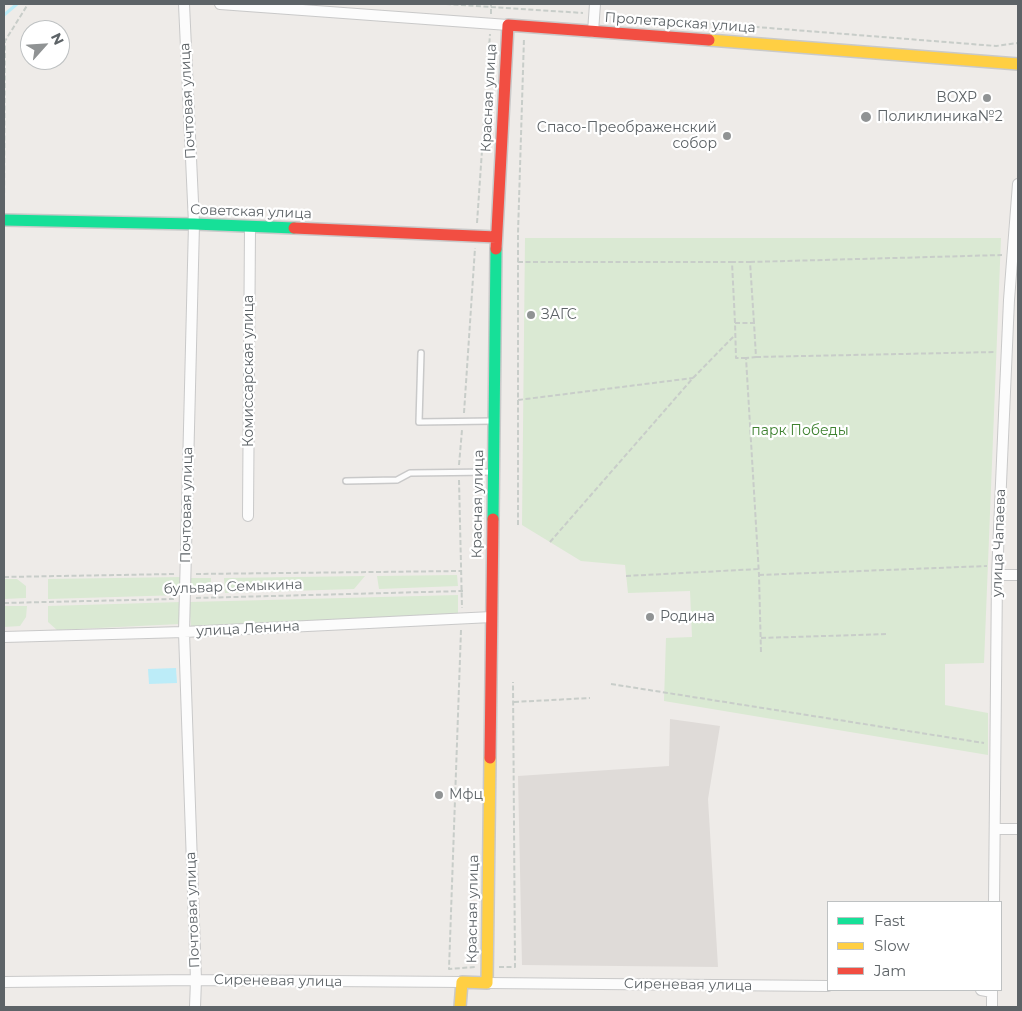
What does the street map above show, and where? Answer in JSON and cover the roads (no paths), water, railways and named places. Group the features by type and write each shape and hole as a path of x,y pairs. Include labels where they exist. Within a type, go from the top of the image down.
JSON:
{"street":[{"name":"Почтовая улица","path":"184,4 194,224 184,632 196,980 195,1007"},
{"name":"Пролетарская улица","path":"220,4 1018,64"},
{"path":"593,32 595,9"},
{"name":"Красная улица","path":"487,982 496,237 508,26"},
{"name":"улица Чапаева","path":"994,901 997,570 1006,352 1014,300 1012,254 1018,184"},
{"name":"Советская улица","path":"4,220 194,224 496,237"},
{"name":"Комиссарская улица","path":"248,516 250,227"},
{"path":"997,570 1018,575"},
{"name":"улица Ленина","path":"4,637 184,632 492,617"},
{"path":"996,829 1018,829"},
{"name":"Сиреневая улица","path":"4,982 196,980 462,982"},
{"path":"462,982 487,982"},
{"name":"Красная улица","path":"460,1007 462,982"},
{"name":"Сиреневая улица","path":"487,982 827,986"},
{"path":"989,991 992,1007"}],"lane":[{"path":"421,353 419,422 463,423 494,421"},
{"path":"346,481 397,480 410,474 494,472"}],"water":[{"path":"176,668 177,683 149,684 148,669"}],"waterway":[{"path":"4,15 17,4"}],"place":[{"name":"ВОХР","path":"987,98"},
{"name":"Поликлиника№2","path":"866,117"},
{"name":"Спасо-Преображенский собор","path":"727,136"},
{"name":"ЗАГС","path":"531,315"},
{"name":"Родина","path":"650,617"},
{"name":"Мфц","path":"439,795"}],"park label":[{"name":"парк Победы","path":"800,431"}]}
